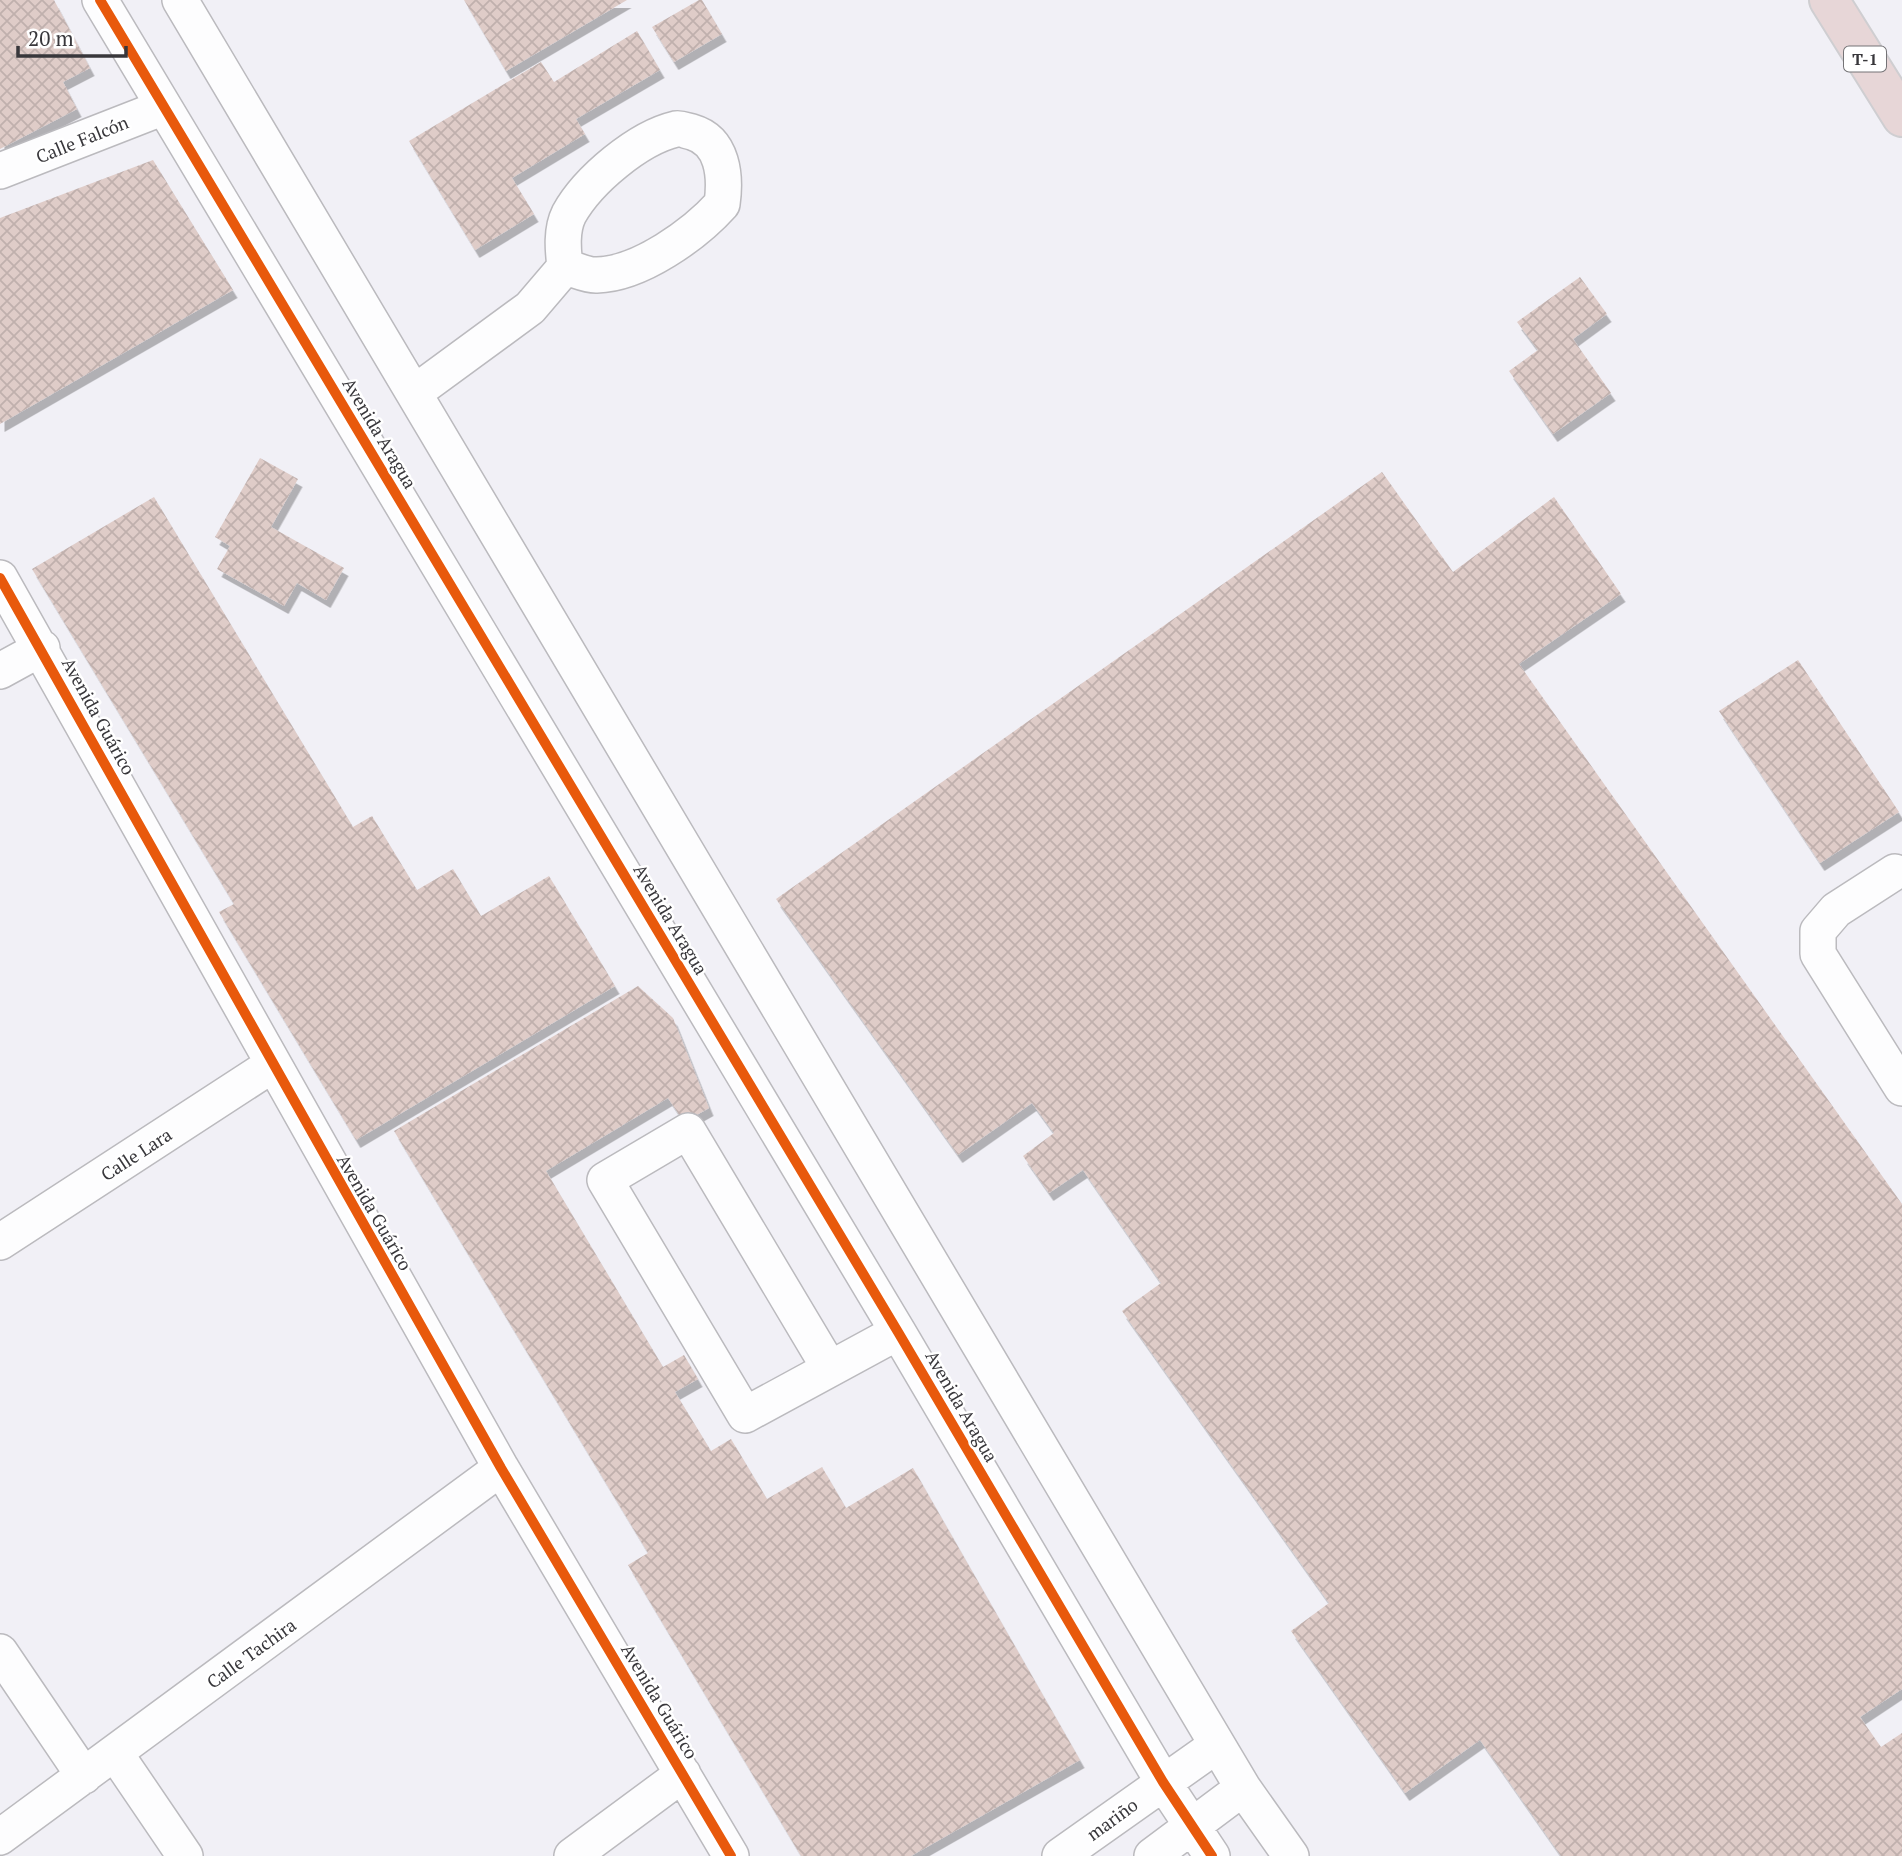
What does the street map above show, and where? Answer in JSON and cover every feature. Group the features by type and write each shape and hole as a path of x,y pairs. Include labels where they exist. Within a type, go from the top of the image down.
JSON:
{"highway":[{"name":"T-1","path":"1829,0 1902,117"}],"street":[{"name":"Avenida Aragua","path":"100,0 898,1332 1163,1782 1212,1856"},
{"path":"180,0 1217,1745 1243,1788 1291,1856"},
{"name":"Calle Falcón","path":"0,171 164,107"},
{"path":"414,393 530,308 565,267 562,242 568,215 604,170 648,141 679,128 699,134 715,148 724,177 722,204 702,227 654,257 622,269 596,275 565,267"},
{"name":"Avenida Guárico","path":"0,578 42,648 272,1065 501,1468 731,1856"},
{"path":"0,671 42,648"},
{"path":"1895,872 1836,910 1818,931 1818,954 1902,1088"},
{"name":"Calle Lara","path":"0,1242 272,1065"},
{"path":"830,1369 688,1131 606,1180 745,1415 830,1369 898,1332"},
{"name":"Calle Tachira","path":"0,1837 501,1468"},
{"path":"0,1652 83,1776"},
{"name":"mariño","path":"1060,1856 1217,1745"},
{"path":"115,1753 185,1856"},
{"path":"572,1856 683,1774"},
{"path":"1152,1856 1243,1788"}],"building":[{"path":"0,0 54,0 90,68 63,82 77,109 0,149"},
{"path":"464,0 627,0 506,71"},
{"path":"702,0 722,34 674,62 652,27"},
{"path":"637,31 660,70 576,119 585,134 512,178 534,214 475,250 409,141 541,62 554,82"},
{"path":"153,160 233,290 0,424 0,218"},
{"path":"1580,277 1607,314 1573,339 1611,393 1553,434 1509,371 1538,350 1517,322"},
{"path":"260,458 298,479 271,527 344,568 326,600 297,583 284,606 217,569 230,546 215,537"},
{"path":"1382,472 1453,572 1554,497 1621,594 1519,664 1902,1204 1902,1689 1860,1717 1881,1747 1902,1733 1902,1856 1561,1856 1480,1740 1405,1793 1291,1631 1329,1603 1122,1311 1161,1283 1083,1170 1049,1193 1023,1156 1054,1133 1032,1103 958,1155 776,899"},
{"path":"154,497 353,827 372,816 417,890 453,869 481,916 549,876 615,986 356,1140 219,912 234,904 32,569"},
{"path":"1798,660 1899,812 1820,863 1719,711"},
{"path":"638,986 673,1018 709,1108 684,1122 668,1098 546,1171 663,1367 684,1355 698,1379 675,1392 711,1451 731,1439 767,1499 822,1467 846,1508 913,1468 1080,1760 911,1856 801,1856 628,1565 648,1553 394,1131"}],"cycle path":[{"path":"100,0 898,1332 1163,1782 1212,1856"},
{"path":"0,578 501,1468 731,1856"}]}
